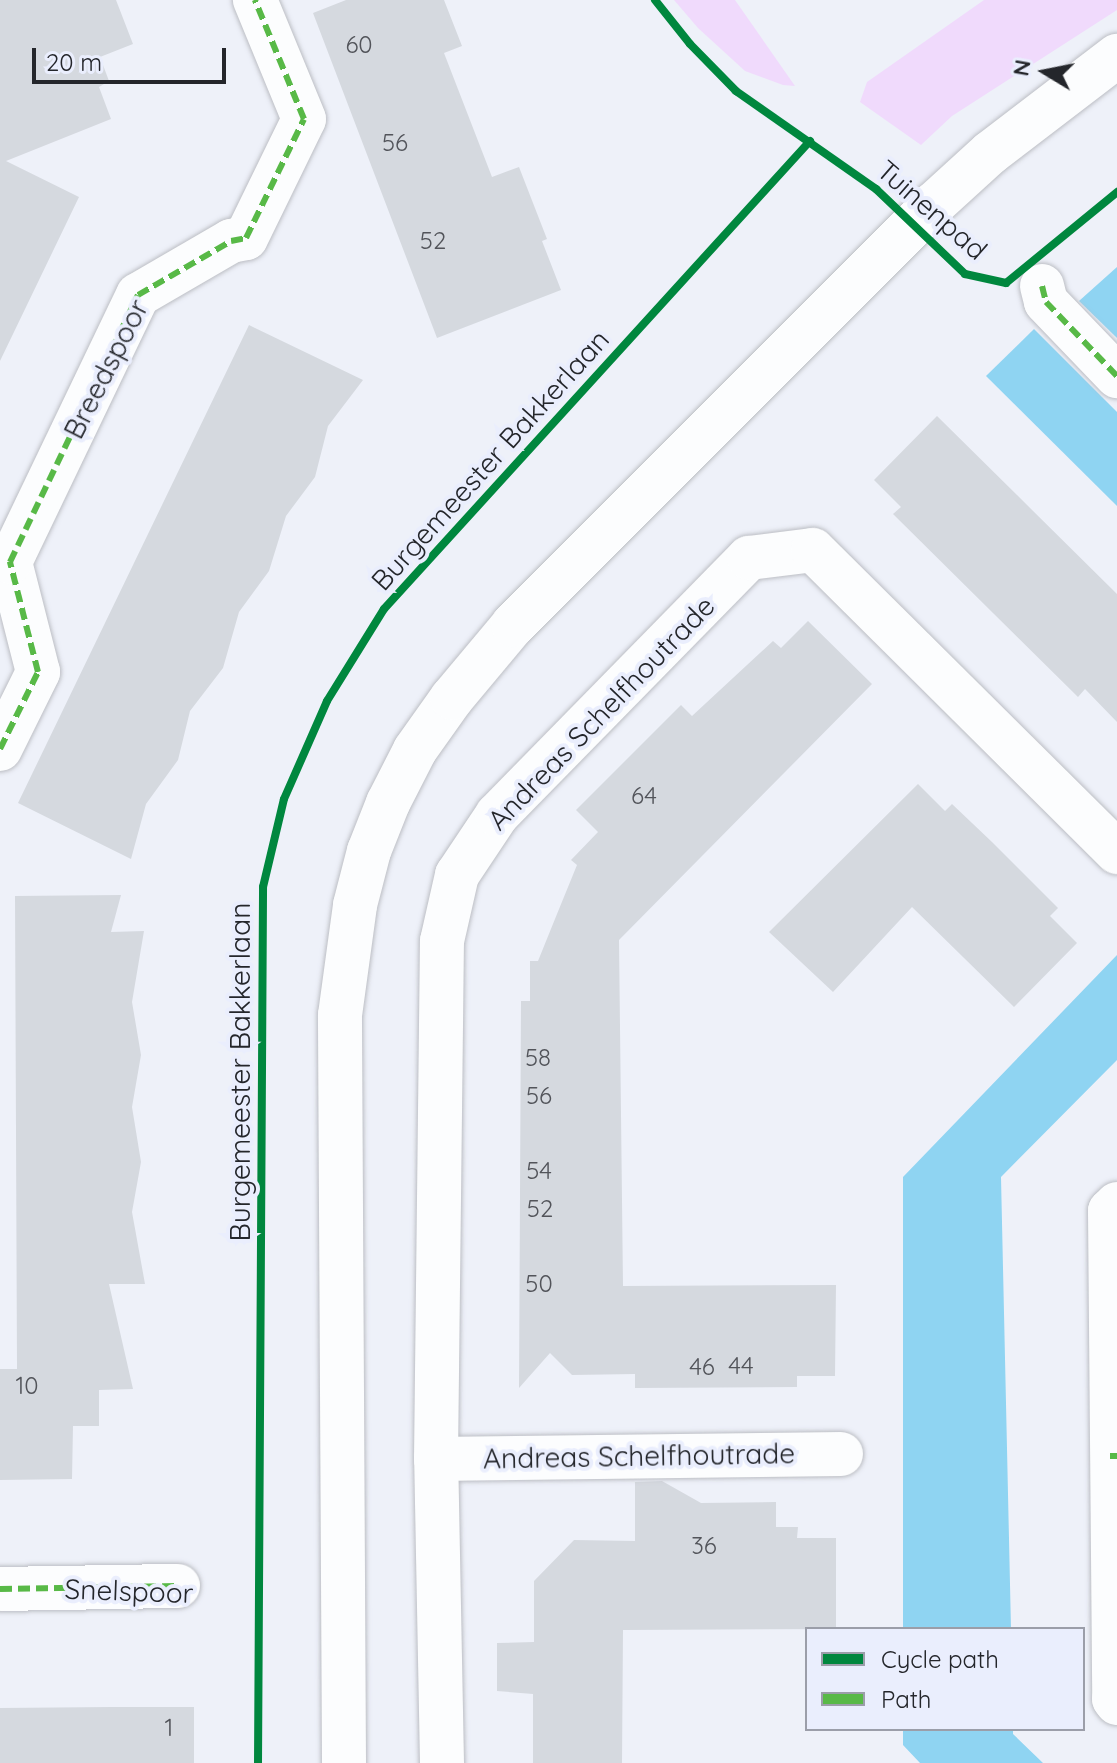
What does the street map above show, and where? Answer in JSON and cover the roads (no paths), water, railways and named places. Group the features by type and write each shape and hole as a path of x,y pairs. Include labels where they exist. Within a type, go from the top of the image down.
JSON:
{"street":[{"name":"Breedspoor","path":"0,749 38,672 10,562 131,309 138,295 231,241 246,238 304,119 255,0"},
{"path":"344,1763 340,1015 355,905 369,851 415,750 452,698 513,625 990,153 1117,56"},
{"path":"1042,286 1046,302 1117,376"},
{"name":"Andreas Schelfhoutrade","path":"442,1763 436,1459 442,941 457,875 497,815 749,558 813,550 1117,852"},
{"path":"1117,1204 1110,1211 1114,1699 1117,1703"},
{"name":"Andreas Schelfhoutrade","path":"436,1459 841,1454"},
{"name":"Snelspoor","path":"0,1589 178,1586"}],"water":[{"path":"1117,267 1117,338 1079,301"},
{"path":"1034,329 1117,412 1117,506 986,376"},
{"path":"1117,955 1117,1060 1001,1177 1011,1627 903,1627 903,1177"},
{"path":"903,1731 1013,1731 1043,1763 920,1763 903,1745"}]}
